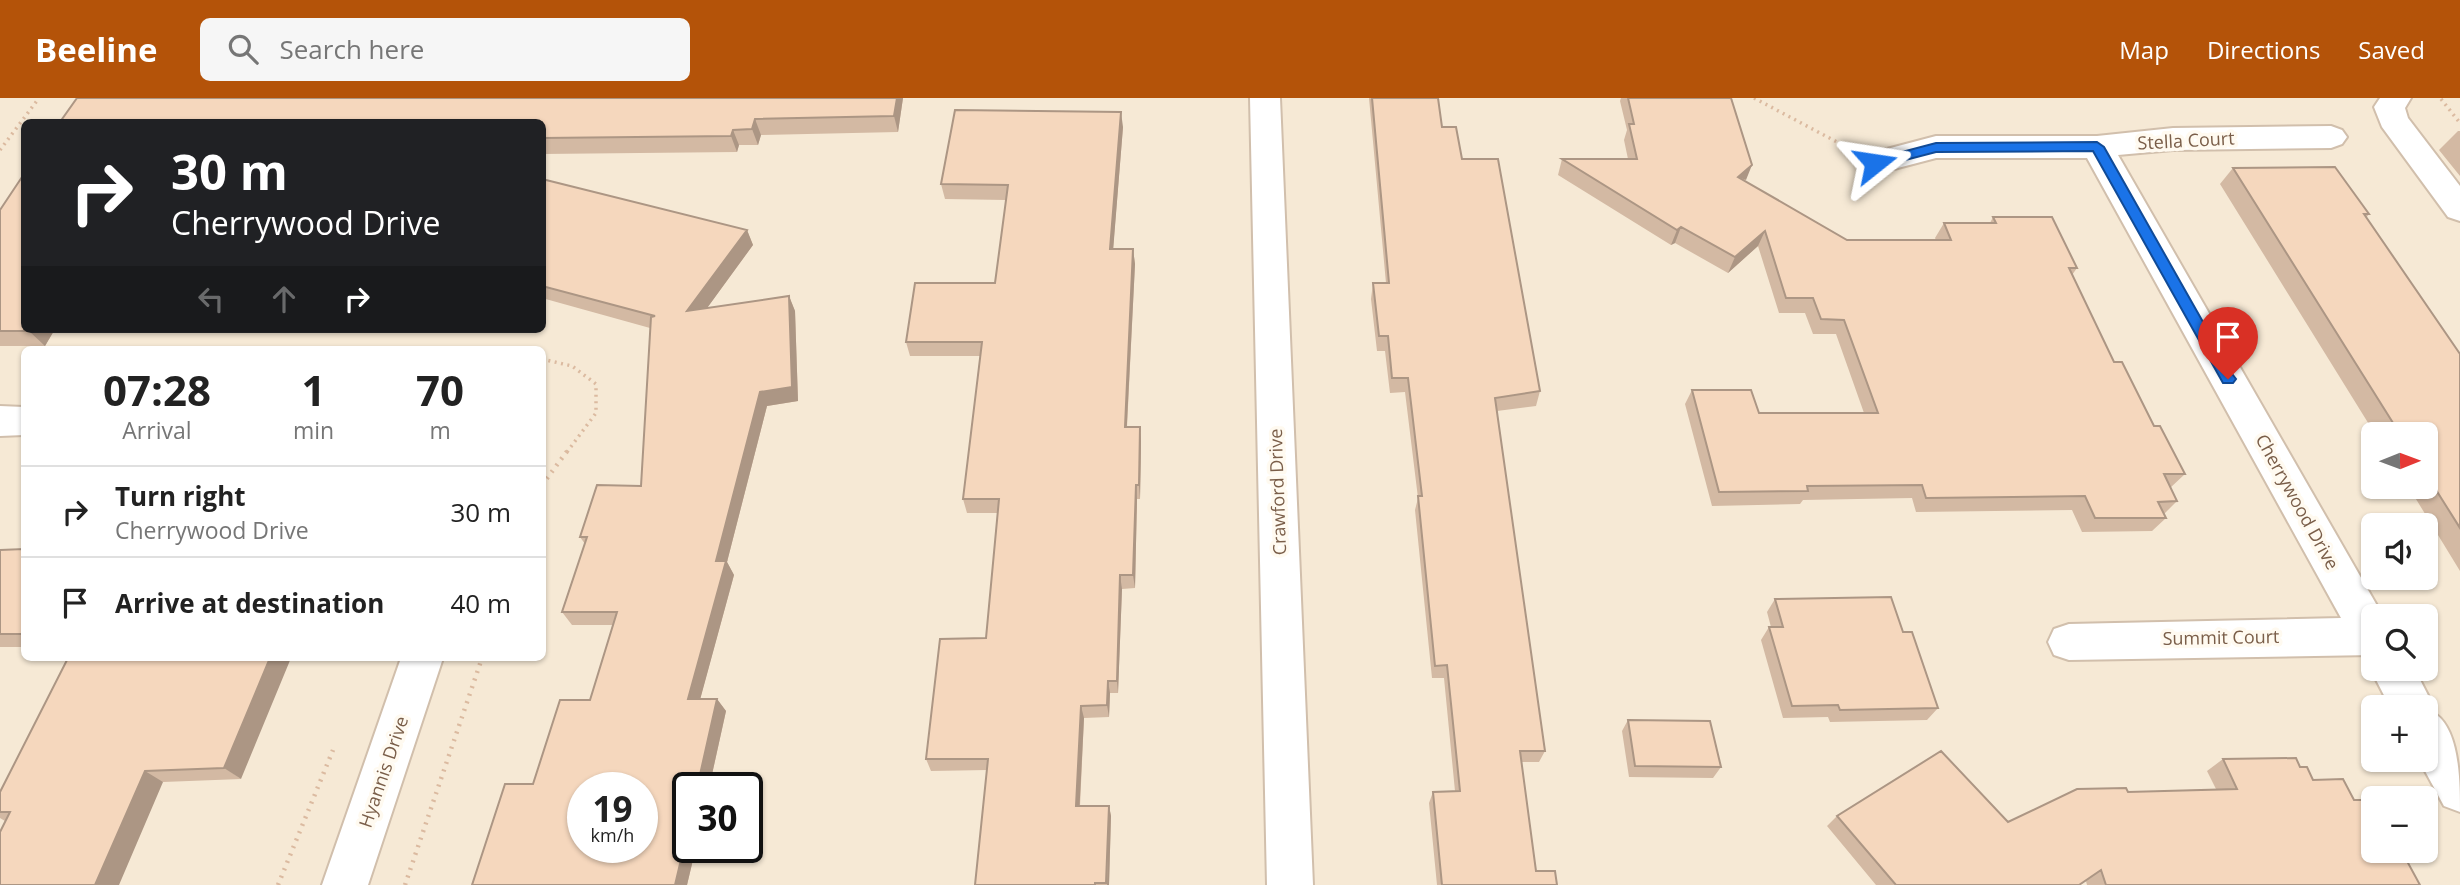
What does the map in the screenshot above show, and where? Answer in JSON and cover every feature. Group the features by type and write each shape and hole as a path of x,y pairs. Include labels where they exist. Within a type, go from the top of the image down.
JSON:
{"street":[{"name":"Crawford Drive","path":"1265,98 1290,885"},
{"path":"2396,98 2389,107 2393,120 2460,209"},
{"name":"Stella Court","path":"1875,163 1936,147 2097,147 2173,139 2331,137"},
{"name":"Cherrywood Drive","path":"2097,147 2361,615"},
{"path":"0,421 21,421"},
{"name":"Summit Court","path":"2069,642 2361,647"},
{"name":"Hyannis Drive","path":"345,885 421,661"},
{"path":"2438,752 2460,791"}],"path":[{"path":"23,119 39,98"},
{"path":"1754,98 1809,128"},
{"path":"2441,98 2460,123"},
{"path":"0,150 21,122"},
{"path":"546,359 580,369 596,384 596,412 546,480"},
{"path":"405,885 481,661"},
{"path":"278,885 333,749"}],"shaded area":[{"path":"0,98 2460,98 2460,885 0,885"}],"building":[{"path":"77,98 897,98 894,116 755,119 752,129 733,130 731,136 546,138 546,119 62,119"},
{"path":"1372,98 1438,98 1442,127 1456,127 1462,159 1498,159 1540,391 1495,398 1545,751 1520,751 1536,871 1555,871 1557,885 1442,885 1433,792 1460,791 1447,665 1435,666 1418,496 1422,496 1408,378 1392,378 1388,336 1379,336 1373,283 1389,283"},
{"path":"1628,98 1731,98 1752,165 1738,177 1847,240 1951,240 1944,223 1996,223 1993,217 2052,217 2077,268 2069,268 2114,362 2122,362 2154,426 2160,426 2185,474 2164,474 2177,501 2158,502 2166,518 2095,518 2085,496 1926,498 1922,485 1807,486 1808,491 1719,492 1692,390 1751,390 1759,413 1878,413 1844,320 1821,319 1813,298 1786,298 1765,231 1735,257 1681,227 1677,230 1562,159 1637,159 1629,124 1634,124"},
{"path":"955,110 1121,112 1110,249 1133,249 1125,427 1140,427 1139,485 1136,485 1133,575 1120,575 1117,681 1108,681 1107,705 1081,706 1076,806 1109,806 1106,883 975,885 988,759 926,759 940,639 986,638 999,499 963,499 982,342 906,342 915,283 995,283 1008,185 941,184"},
{"path":"2335,167 2369,214 2364,214 2460,354 2460,528 2438,493 2438,422 2392,422 2233,168"},
{"path":"21,178 21,331 0,331 0,210"},
{"path":"546,180 747,230 687,311 789,296 792,387 760,392 716,561 726,561 688,699 717,699 701,772 672,772 672,863 680,863 675,885 472,885 505,784 533,784 560,700 590,700 617,612 562,612 587,537 580,537 597,485 641,486 651,317 655,316 546,287"},
{"path":"21,549 21,634 0,634 0,550"},
{"path":"1891,597 1903,632 1912,632 1938,708 1840,710 1838,705 1792,706 1769,627 1783,627 1775,599"},
{"path":"66,661 269,661 224,768 145,771 95,885 0,885 0,832 10,812 0,812 0,792"},
{"path":"1628,720 1710,721 1721,767 1635,766"},
{"path":"1941,751 2008,822 2077,789 2126,788 2128,792 2237,789 2223,759 2296,758 2300,767 2307,767 2313,780 2343,779 2354,800 2361,800 2361,863 2408,863 2420,885 2106,885 2101,870 2079,885 1896,885 1837,816"}],"route":[{"path":"1875,163 1936,147 2097,147 2228,379"}]}
